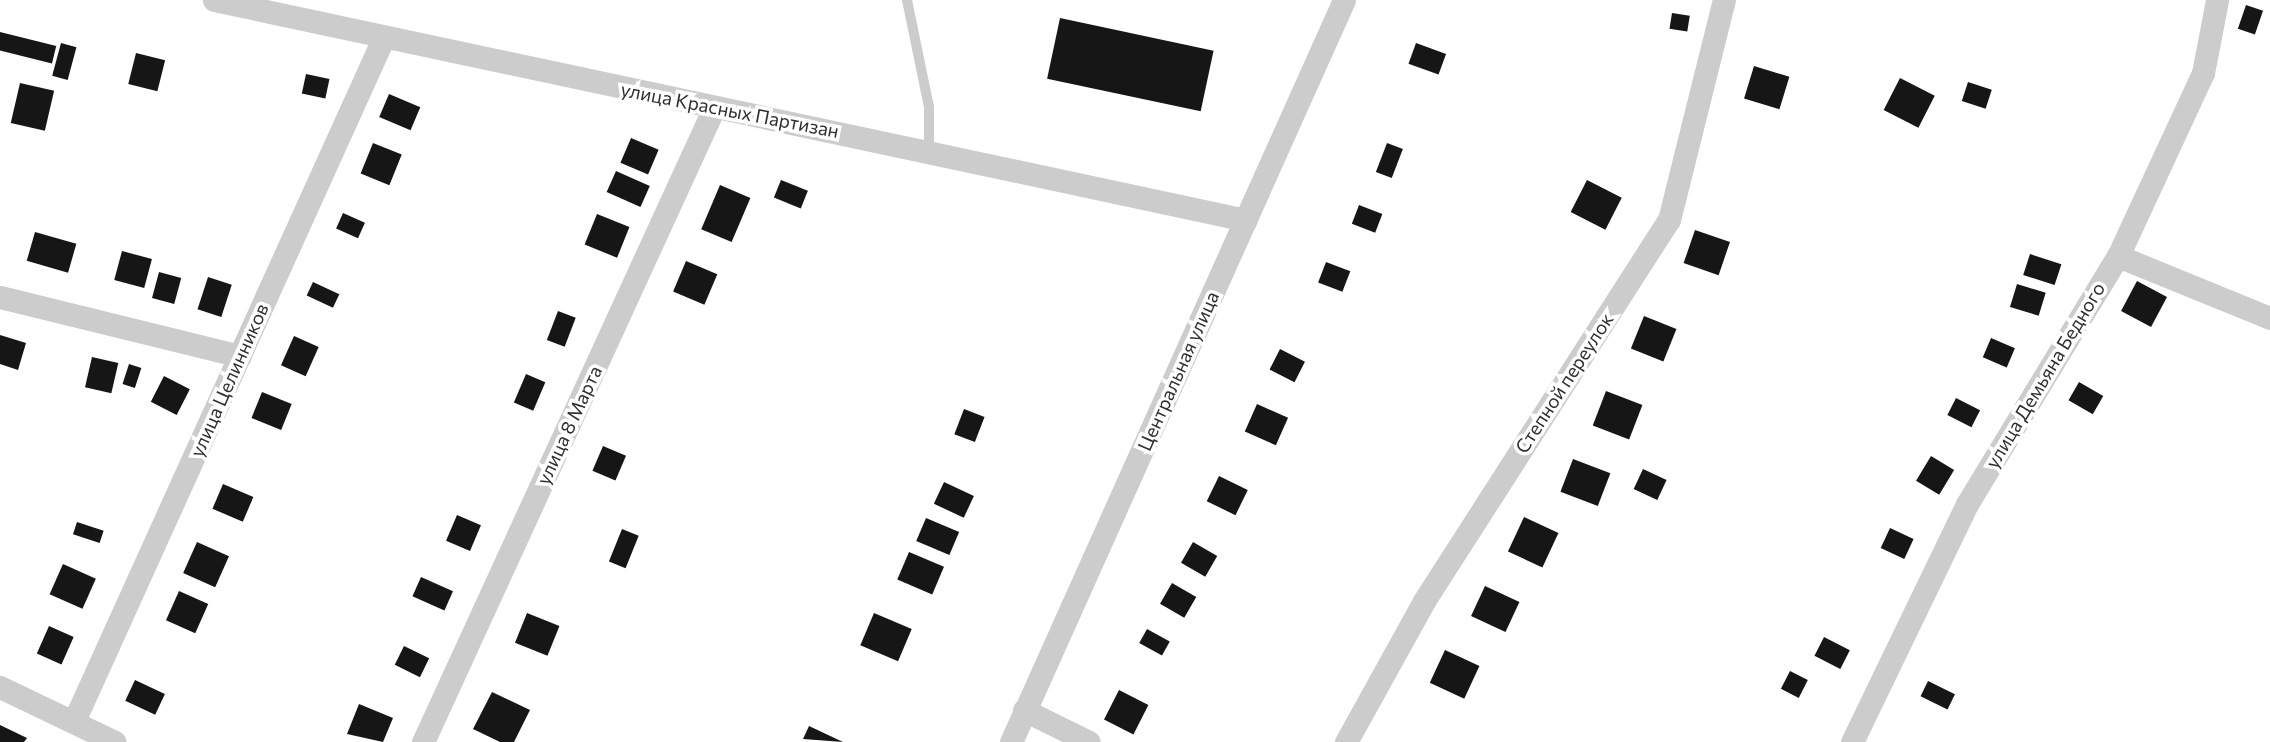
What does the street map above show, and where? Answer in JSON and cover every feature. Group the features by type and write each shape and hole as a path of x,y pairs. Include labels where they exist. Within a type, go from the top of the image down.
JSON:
{"street":[{"name":"улица Красных Партизан","path":"214,0 305,9 383,39 929,150 1246,220"},
{"name":"Центральная улица","path":"1010,742 1344,0"},
{"name":"Степной переулок","path":"1346,742 1424,601 1669,220 1724,0"},
{"name":"улица Демьяна Бедного","path":"1852,742 1967,504 2118,256 2203,73 2217,0"},
{"name":"улица Целинников","path":"74,720 383,39"},
{"name":"улица 8 Марта","path":"423,742 715,108"},
{"path":"2118,256 2270,318"},
{"path":"0,298 240,356"},
{"path":"0,687 74,720 115,742"},
{"path":"1024,710 1089,742"}],"lane":[{"path":"907,0 929,107 929,150"}],"building":[{"path":"2246,5 2263,11 2255,34 2238,29"},
{"path":"1672,13 1690,16 1687,32 1669,29"},
{"path":"1060,18 1214,51 1201,111 1047,79"},
{"path":"0,32 56,46 52,63 0,51"},
{"path":"61,43 76,47 68,80 52,76"},
{"path":"1416,43 1446,54 1439,75 1408,64"},
{"path":"136,53 165,60 157,91 128,84"},
{"path":"1754,66 1789,77 1779,109 1744,99"},
{"path":"306,74 329,79 325,99 302,94"},
{"path":"1900,78 1935,96 1918,128 1884,110"},
{"path":"1968,82 1992,90 1986,109 1962,101"},
{"path":"20,83 54,91 45,131 11,123"},
{"path":"389,94 420,107 411,130 379,117"},
{"path":"631,138 659,150 648,175 620,163"},
{"path":"373,143 402,155 389,185 361,174"},
{"path":"1387,143 1403,149 1392,178 1376,172"},
{"path":"616,171 650,186 640,207 607,192"},
{"path":"781,180 808,191 801,208 774,198"},
{"path":"1587,180 1622,198 1605,230 1571,212"},
{"path":"720,185 750,198 732,242 701,229"},
{"path":"1359,205 1382,214 1375,233 1352,224"},
{"path":"343,213 365,223 358,238 336,229"},
{"path":"597,214 629,227 617,258 585,245"},
{"path":"1695,230 1730,242 1719,275 1684,263"},
{"path":"35,232 76,244 68,273 27,261"},
{"path":"122,251 152,259 144,288 114,280"},
{"path":"2030,254 2061,264 2055,285 2023,275"},
{"path":"686,261 717,274 704,305 673,291"},
{"path":"1326,262 1350,271 1342,292 1318,283"},
{"path":"159,272 181,278 174,304 152,298"},
{"path":"208,277 232,285 221,317 197,309"},
{"path":"2137,281 2167,297 2151,327 2121,311"},
{"path":"313,282 339,294 333,308 307,296"},
{"path":"2017,284 2046,293 2039,316 2010,307"},
{"path":"558,311 576,318 565,347 547,340"},
{"path":"1644,316 1676,329 1663,362 1631,348"},
{"path":"0,335 26,343 18,370 0,364"},
{"path":"294,336 319,347 306,376 281,365"},
{"path":"1991,338 2015,348 2007,367 1983,357"},
{"path":"1280,349 1305,362 1295,382 1270,369"},
{"path":"92,357 118,363 111,393 85,387"},
{"path":"129,364 141,368 135,388 123,384"},
{"path":"526,374 545,382 533,411 514,403"},
{"path":"164,376 190,389 177,415 151,402"},
{"path":"2079,382 2103,396 2093,414 2068,400"},
{"path":"1606,391 1642,405 1629,440 1593,426"},
{"path":"262,392 292,404 281,430 252,418"},
{"path":"1956,398 1980,410 1971,427 1947,415"},
{"path":"1257,404 1288,418 1276,445 1245,431"},
{"path":"964,409 985,417 975,442 954,434"},
{"path":"603,446 626,456 615,481 592,471"},
{"path":"1931,456 1954,470 1939,495 1916,481"},
{"path":"1573,459 1610,473 1598,506 1560,492"},
{"path":"1643,469 1667,480 1657,500 1634,489"},
{"path":"1219,476 1248,490 1235,515 1207,501"},
{"path":"944,482 974,496 964,518 934,504"},
{"path":"223,484 253,497 243,522 212,509"},
{"path":"457,515 481,525 470,551 446,541"},
{"path":"1524,517 1558,533 1542,567 1508,551"},
{"path":"926,518 959,532 949,555 916,541"},
{"path":"77,522 104,531 100,543 73,534"},
{"path":"1890,528 1914,539 1904,559 1881,548"},
{"path":"622,529 639,536 626,568 609,561"},
{"path":"197,542 229,556 215,587 183,573"},
{"path":"1193,542 1217,556 1205,577 1181,563"},
{"path":"909,552 944,567 932,594 897,580"},
{"path":"63,564 96,579 82,609 50,594"},
{"path":"421,577 453,591 444,610 412,596"},
{"path":"1172,583 1196,597 1184,618 1160,604"},
{"path":"1485,586 1519,602 1505,632 1471,616"},
{"path":"179,591 208,604 195,633 166,620"},
{"path":"527,613 559,626 547,656 515,643"},
{"path":"874,613 912,629 898,661 860,645"},
{"path":"49,626 74,637 61,664 37,653"},
{"path":"1147,629 1170,642 1162,656 1139,643"},
{"path":"1824,637 1850,650 1840,669 1814,656"},
{"path":"404,646 429,658 420,677 395,665"},
{"path":"1445,650 1479,666 1464,699 1430,683"},
{"path":"1790,671 1808,680 1799,698 1781,689"},
{"path":"135,680 165,694 155,715 125,701"},
{"path":"1928,681 1955,694 1948,709 1921,696"},
{"path":"1119,690 1148,705 1133,734 1104,719"},
{"path":"492,692 530,710 514,742 500,742 473,729"},
{"path":"359,704 393,718 383,742 347,734"},
{"path":"0,725 27,738 24,742 0,742"},
{"path":"809,726 843,742 803,739"}]}
